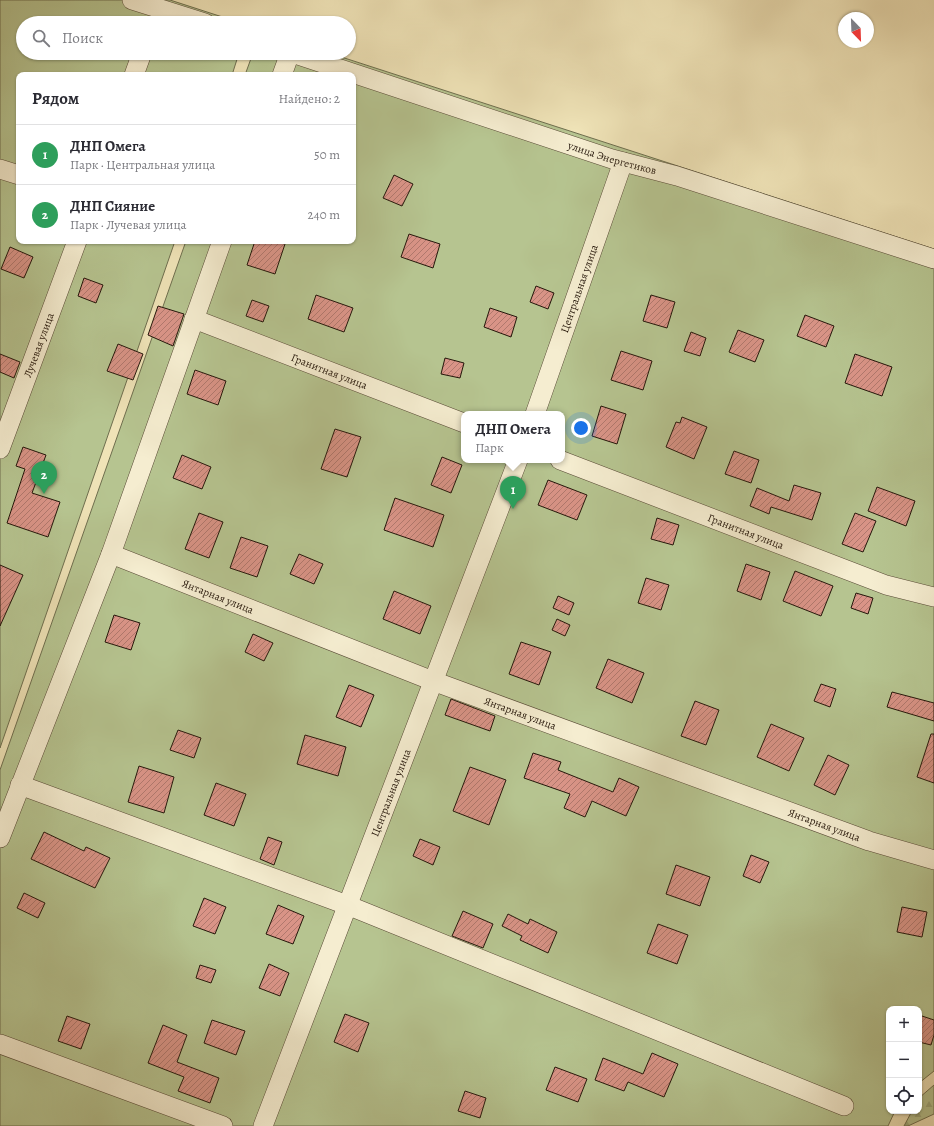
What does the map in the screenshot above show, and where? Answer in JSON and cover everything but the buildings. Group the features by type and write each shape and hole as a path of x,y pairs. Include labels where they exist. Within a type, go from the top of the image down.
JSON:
{"street":[{"path":"132,0 154,16"},
{"path":"135,72 139,60"},
{"path":"283,72 288,60"},
{"name":"улица Энергетиков","path":"312,60 349,72"},
{"name":"улица Энергетиков","path":"356,74 622,162 676,176 934,259"},
{"name":"Центральная улица","path":"536,411 622,162"},
{"path":"0,169 16,174"},
{"name":"Лучевая улица","path":"0,449 75,244"},
{"path":"0,838 111,554 221,244"},
{"name":"Гранитная улица","path":"194,319 461,422"},
{"name":"Гранитная улица","path":"565,462 886,585 934,597"},
{"name":"Центральная улица","path":"263,1126 432,681 517,463"},
{"name":"Янтарная улица","path":"111,554 432,681 869,841 934,860"},
{"path":"20,785 347,905 844,1106"},
{"path":"0,1044 223,1126"}],"green space":[{"path":"0,0 170,0 219,16 16,16 16,60 237,60 233,72 16,72 16,244 174,244 0,748"},
{"path":"250,60 351,60 934,249 934,1071 922,1081 922,1006 886,1006 886,1114 894,1114 888,1126 0,1126 0,770 185,244 356,244 356,72 246,72"},
{"path":"934,1085 934,1114 908,1126 904,1126 910,1114 922,1114 922,1095"}],"place":[{"name":"ДНП Сияние","path":"44,494"},
{"name":"ДНП Омега","path":"513,509"}]}
